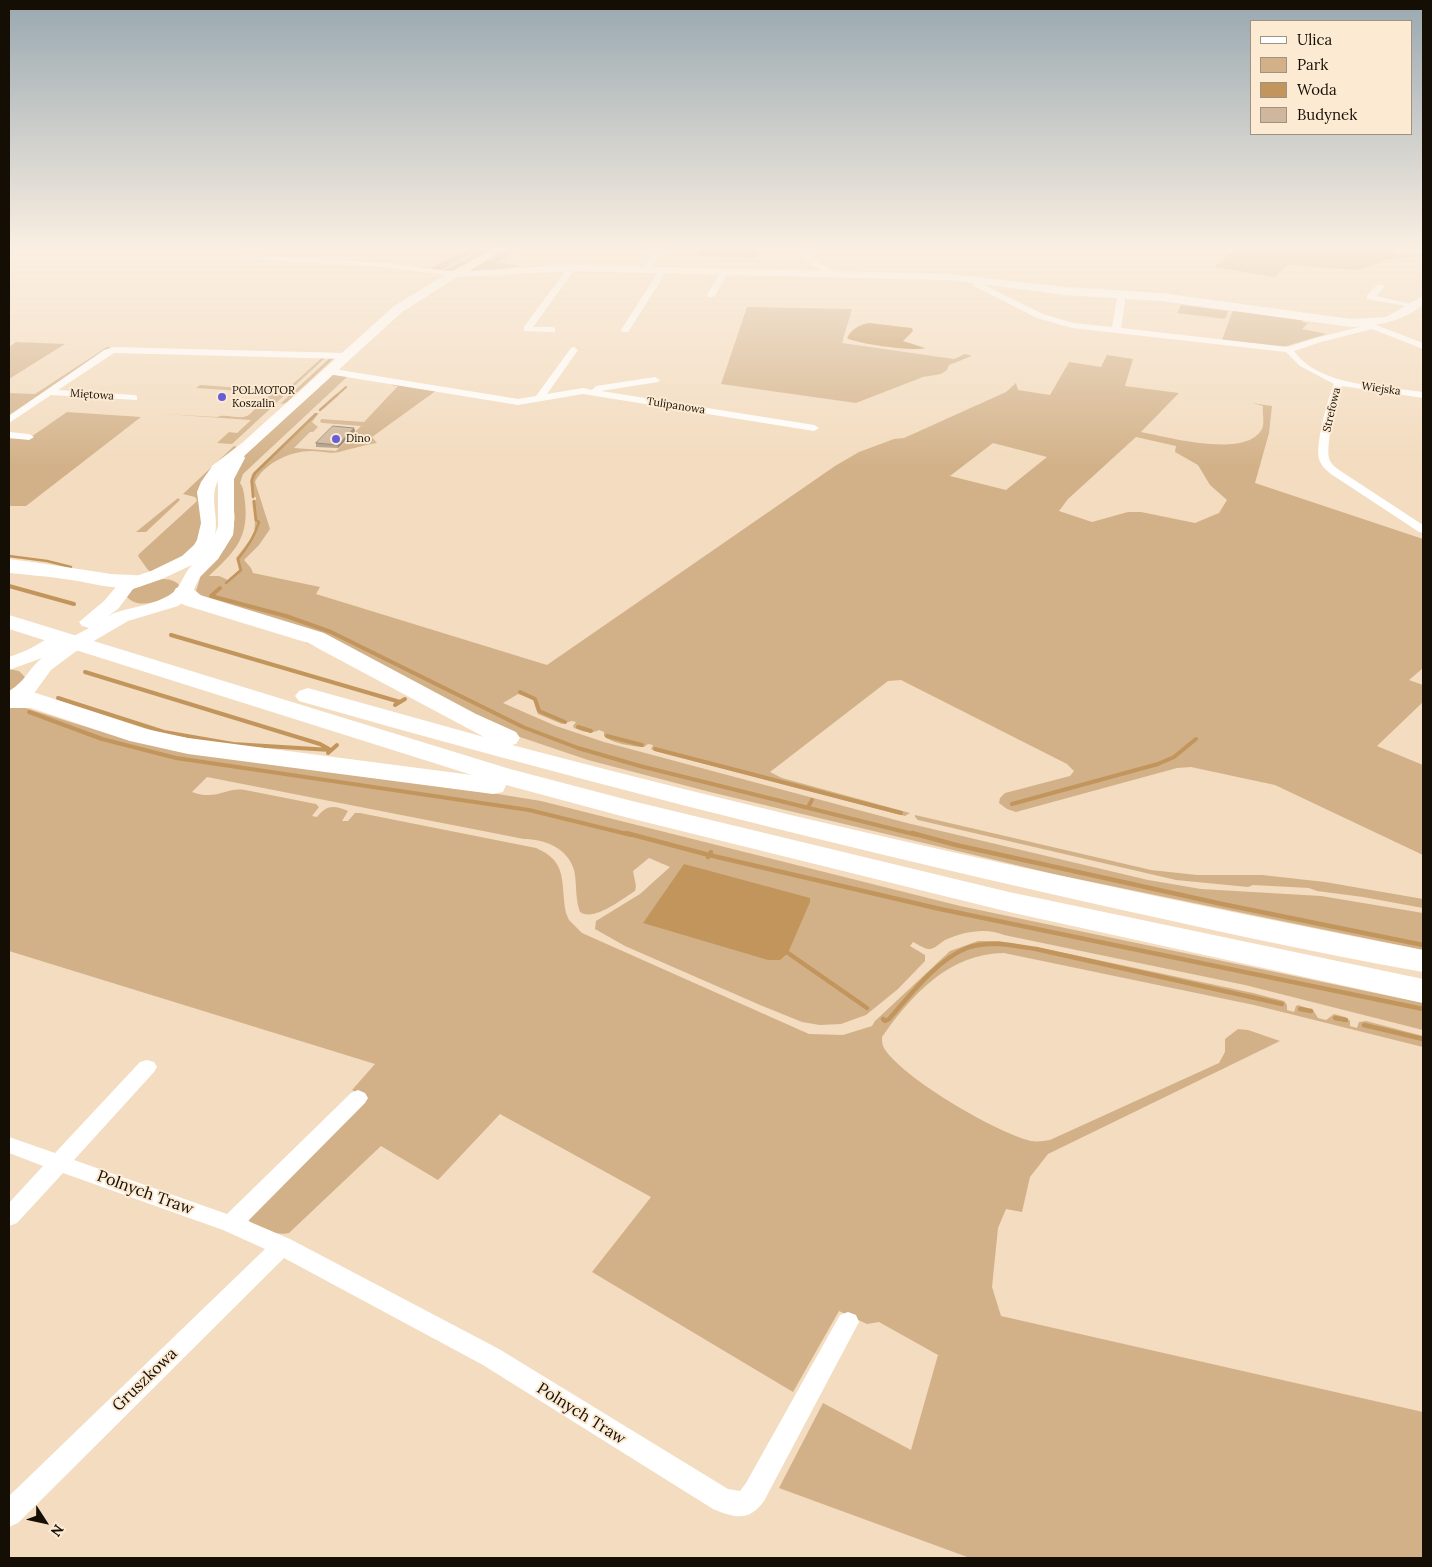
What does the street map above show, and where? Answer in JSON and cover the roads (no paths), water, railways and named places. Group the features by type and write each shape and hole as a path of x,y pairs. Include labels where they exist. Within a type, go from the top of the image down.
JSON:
{"highway":[{"path":"9,566 64,572 113,581 134,581"},
{"path":"186,588 187,597 192,600 316,638 467,719 633,797 992,898 1423,990"},
{"path":"9,608 59,630 500,775 633,797 1054,886 1423,961"},
{"path":"9,622 59,630"},
{"path":"9,700 33,700 139,735 188,746 522,790 633,797"}],"main road":[{"path":"9,664 37,653 93,620 111,605 123,588 134,581 179,566 200,549 206,540 210,523 205,498 206,488 219,468 247,446 384,321"},
{"path":"1328,321 1367,325 1383,321"},
{"path":"9,700 28,688 44,666 68,648 121,617 171,602 186,588 192,575 212,555 221,541 226,526 225,484 227,474 247,446"},
{"path":"156,575 174,576 186,588"}],"street":[{"path":"533,321 527,329 552,330"},
{"path":"625,330 631,321"},
{"path":"1061,321 1116,330 1289,350 1367,325 1423,346"},
{"path":"1116,330 1117,321"},
{"name":"Miętowa","path":"9,420 113,350 345,356"},
{"path":"539,399 574,350"},
{"name":"Strefowa","path":"1289,350 1292,356 1306,366 1339,383 1327,428 1323,456 1331,469 1423,530"},
{"name":"Tulipanowa","path":"328,371 518,402 583,391 814,428"},
{"path":"583,391 655,380"},
{"name":"Wiejska","path":"1339,383 1423,395"},
{"name":"Miętowa","path":"49,392 134,398"},
{"path":"9,435 29,437"},
{"path":"9,1217 147,1067"},
{"path":"231,1224 358,1098"},
{"name":"Polnych Traw","path":"9,1145 231,1224 282,1246 491,1357 722,1500 735,1504 747,1503 755,1492 848,1322"},
{"name":"Gruszkowa","path":"9,1514 282,1246"}],"water":[{"path":"869,323 912,328 913,331 903,341 925,348 886,347 847,338 856,328"},
{"path":"684,864 810,898 788,953 780,960 768,960 643,923"}],"waterway":[{"path":"336,396 346,387"},
{"path":"320,410 337,395"},
{"path":"253,497 252,480 255,473 316,414"},
{"path":"226,583 241,570 238,559 245,551 259,522 256,520 254,501"},
{"path":"9,556 47,561 71,567"},
{"path":"14,587 9,586 74,604"},
{"path":"220,588 211,596 286,616 331,632 523,727 578,748 640,766 917,835"},
{"path":"171,635 400,702"},
{"path":"85,672 320,744 329,749"},
{"path":"520,692 535,699 539,711 565,722"},
{"path":"58,698 164,732 233,744 331,750"},
{"path":"400,702 405,699"},
{"path":"395,705 400,702"},
{"path":"29,712 102,739 176,758 529,810 631,835"},
{"path":"578,727 591,731"},
{"path":"607,736 642,745"},
{"path":"1012,804 1158,764 1174,757 1196,739"},
{"path":"328,753 337,745"},
{"path":"655,749 901,813"},
{"path":"808,807 812,800"},
{"path":"626,833 709,855"},
{"path":"912,833 956,845 1222,904 1423,945"},
{"path":"709,855 940,909 1423,1009"},
{"path":"883,1019 885,1021 889,1019 915,989 945,961 967,948 984,944 1036,949 1282,1004"},
{"path":"788,953 867,1008"},
{"path":"1300,1009 1311,1011"},
{"path":"1335,1018 1346,1020"},
{"path":"1364,1025 1423,1039"}],"place":[{"name":"POLMOTOR Koszalin","path":"222,397"},
{"name":"Dino","path":"336,439"}]}
